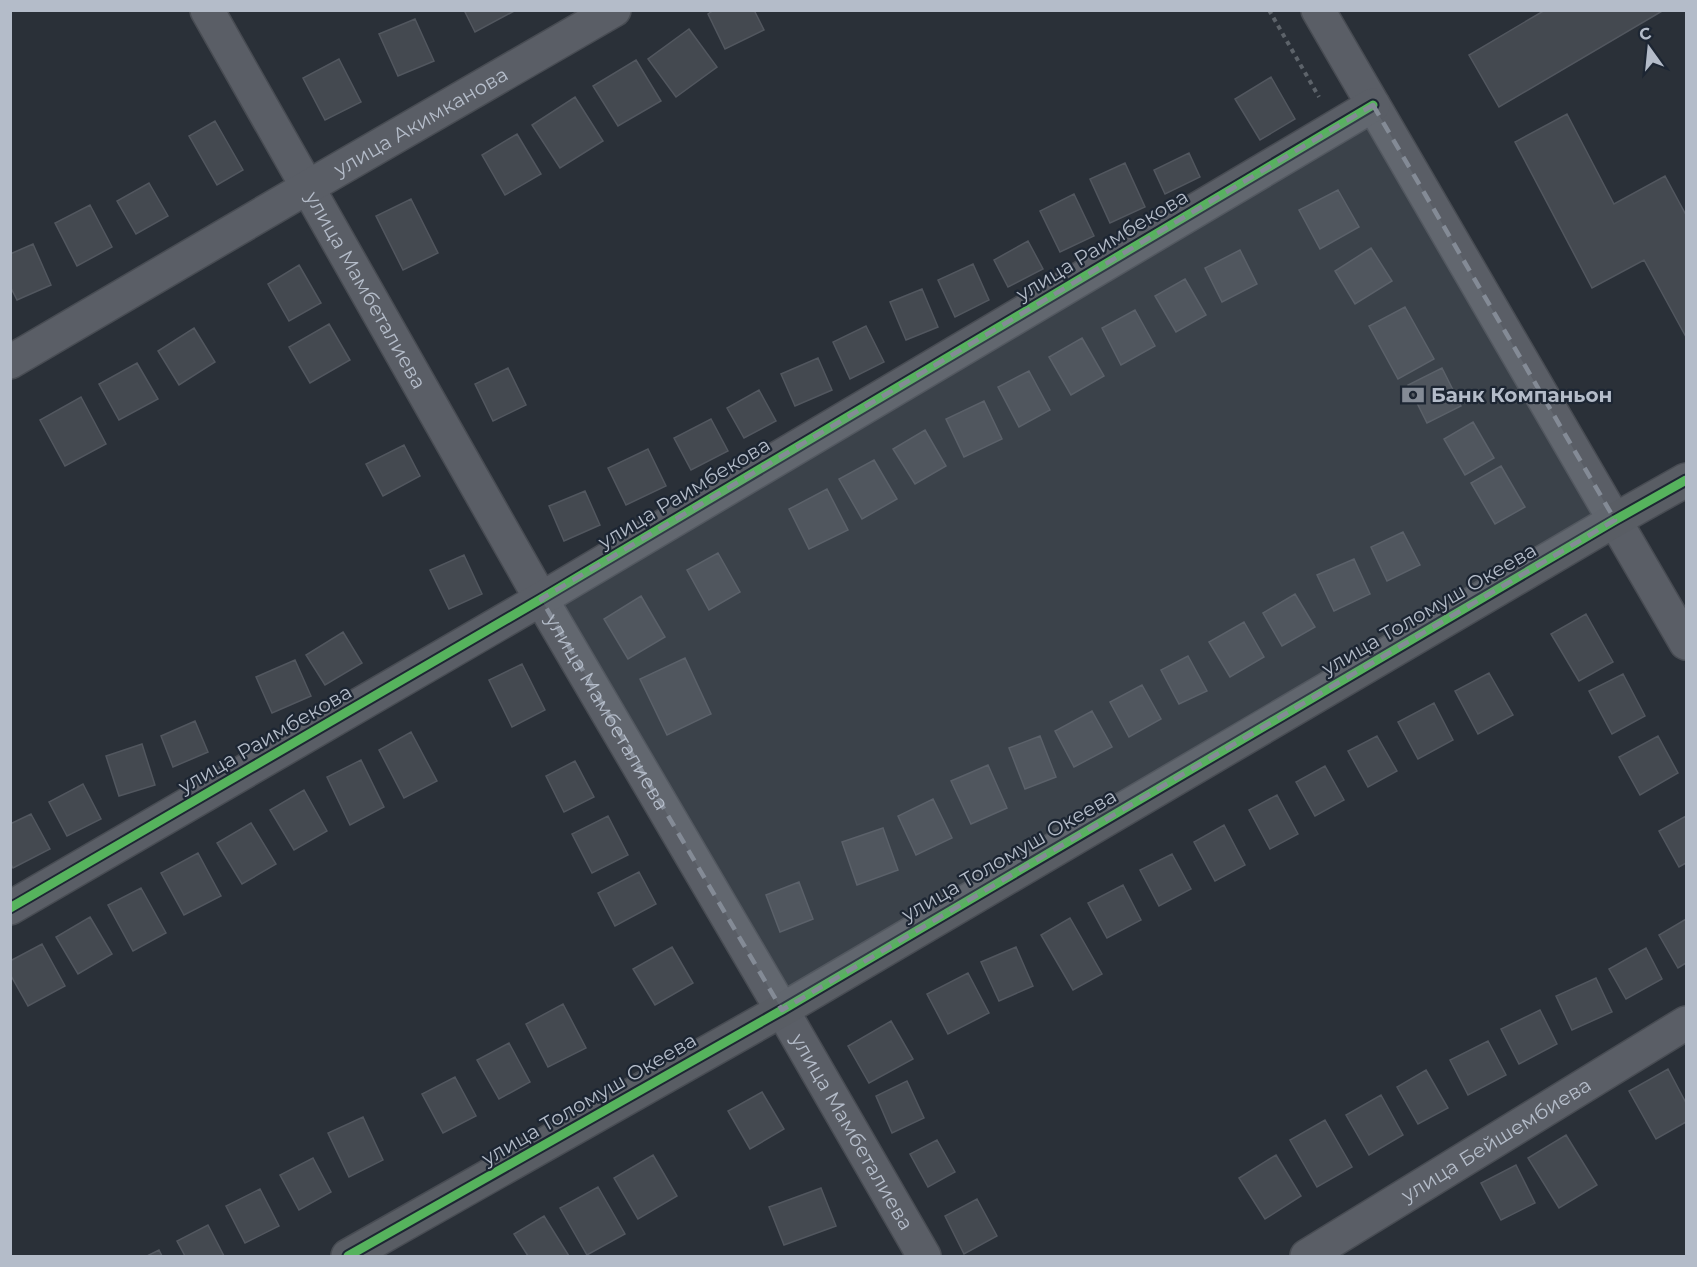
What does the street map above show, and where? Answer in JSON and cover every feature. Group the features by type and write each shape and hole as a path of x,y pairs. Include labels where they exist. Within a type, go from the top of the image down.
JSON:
{"street":[{"name":"улица Мамбеталиева","path":"207,10 541,599 924,1257"},
{"name":"улица Акимканова","path":"10,362 614,10"},
{"path":"1318,10 1686,643"},
{"name":"улица Раимбекова","path":"10,908 541,599 1373,105"},
{"name":"улица Толомуш Океева","path":"348,1257 782,1010 1686,480"},
{"name":"улица Бейшембиева","path":"1307,1257 1686,1023"}],"path":[{"path":"1269,10 1319,97"}],"highlighted area":[{"path":"1373,105 1615,520 782,1010 541,599"}],"building":[{"path":"464,10 516,10 475,32"},
{"path":"714,10 754,10 764,30 725,49 708,14"},
{"path":"1545,10 1664,10 1499,107 1469,55"},
{"path":"415,19 434,61 398,76 379,34"},
{"path":"689,29 717,67 676,97 648,59"},
{"path":"339,59 361,102 325,120 303,78"},
{"path":"636,60 661,101 618,126 593,86"},
{"path":"1271,77 1295,119 1260,140 1235,99"},
{"path":"575,97 603,141 560,168 532,125"},
{"path":"1567,114 1614,204 1665,176 1686,215 1686,337 1644,260 1592,288 1515,142"},
{"path":"215,121 243,170 217,185 189,136"},
{"path":"517,134 541,174 505,195 482,155"},
{"path":"1189,153 1200,177 1165,194 1154,170"},
{"path":"1125,163 1145,207 1110,223 1090,179"},
{"path":"149,183 168,216 136,234 117,201"},
{"path":"1338,190 1359,227 1320,249 1299,210"},
{"path":"1074,194 1094,236 1060,252 1040,211"},
{"path":"411,199 438,253 403,270 376,216"},
{"path":"90,205 112,247 77,266 55,223"},
{"path":"1028,241 1043,269 1008,287 994,260"},
{"path":"33,244 51,285 17,300 10,286 10,254"},
{"path":"1371,248 1392,281 1355,304 1335,271"},
{"path":"1240,250 1257,284 1222,302 1205,268"},
{"path":"973,264 989,300 955,317 938,280"},
{"path":"299,265 321,303 289,321 268,284"},
{"path":"1185,279 1206,315 1176,332 1155,296"},
{"path":"922,289 938,327 906,340 890,302"},
{"path":"1405,307 1434,359 1398,379 1369,326"},
{"path":"1135,310 1155,346 1121,365 1102,328"},
{"path":"329,324 350,360 310,383 289,347"},
{"path":"866,326 884,362 850,379 833,342"},
{"path":"194,328 215,362 179,385 158,351"},
{"path":"1082,338 1104,376 1071,395 1049,357"},
{"path":"818,358 832,390 795,406 781,374"},
{"path":"137,363 158,399 119,420 99,384"},
{"path":"508,368 526,405 493,421 475,384"},
{"path":"1442,368 1461,406 1427,423 1408,385"},
{"path":"1029,371 1050,410 1019,427 998,387"},
{"path":"759,390 776,421 744,438 727,408"},
{"path":"81,397 106,444 65,466 40,420"},
{"path":"984,401 1002,439 964,457 946,419"},
{"path":"711,419 728,451 691,470 674,438"},
{"path":"1473,422 1494,458 1465,475 1444,439"},
{"path":"925,430 946,466 915,484 893,449"},
{"path":"404,445 420,476 383,496 366,464"},
{"path":"648,449 666,486 626,505 608,468"},
{"path":"874,460 897,499 862,519 839,479"},
{"path":"1501,466 1525,507 1495,524 1471,483"},
{"path":"827,489 848,530 809,549 789,509"},
{"path":"585,491 600,525 564,541 549,506"},
{"path":"1403,532 1420,565 1387,581 1371,547"},
{"path":"718,553 740,592 709,610 687,570"},
{"path":"464,555 482,594 449,609 430,570"},
{"path":"1354,559 1370,594 1334,611 1317,575"},
{"path":"1295,594 1315,627 1282,646 1263,613"},
{"path":"641,596 665,637 628,659 604,619"},
{"path":"1586,614 1613,662 1579,681 1551,634"},
{"path":"1244,622 1264,657 1230,677 1209,642"},
{"path":"343,632 362,663 325,685 306,655"},
{"path":"1188,656 1207,691 1179,704 1161,670"},
{"path":"685,658 711,714 667,735 640,679"},
{"path":"295,660 311,696 272,713 256,677"},
{"path":"522,664 545,710 512,727 489,680"},
{"path":"1489,673 1513,715 1478,734 1455,691"},
{"path":"1623,674 1645,716 1612,734 1589,691"},
{"path":"1142,685 1161,719 1129,737 1110,702"},
{"path":"1434,703 1453,740 1418,759 1398,722"},
{"path":"1092,711 1112,747 1074,767 1055,731"},
{"path":"195,721 208,752 173,767 161,736"},
{"path":"411,732 437,781 404,798 379,750"},
{"path":"1040,736 1056,777 1025,789 1009,748"},
{"path":"1377,736 1397,771 1368,787 1348,751"},
{"path":"1658,736 1678,773 1640,795 1619,757"},
{"path":"142,744 155,785 119,796 106,756"},
{"path":"361,760 384,807 350,825 327,777"},
{"path":"575,761 594,797 564,812 546,776"},
{"path":"988,765 1007,808 971,824 951,781"},
{"path":"1325,766 1344,800 1315,816 1296,782"},
{"path":"83,784 101,819 67,836 49,802"},
{"path":"304,790 327,831 294,850 270,810"},
{"path":"1277,795 1298,834 1270,849 1249,810"},
{"path":"933,799 952,838 916,855 898,816"},
{"path":"31,814 50,849 13,868 10,863 10,824"},
{"path":"608,816 628,855 592,873 572,834"},
{"path":"1686,816 1686,863 1679,867 1659,831"},
{"path":"251,823 276,864 242,884 217,843"},
{"path":"1224,825 1245,865 1215,881 1194,842"},
{"path":"883,828 898,870 857,885 842,842"},
{"path":"198,853 221,896 184,915 161,873"},
{"path":"1172,854 1191,889 1159,906 1140,870"},
{"path":"639,872 656,904 615,926 598,893"},
{"path":"799,882 813,919 780,932 766,895"},
{"path":"1123,885 1141,920 1107,938 1088,903"},
{"path":"141,888 166,933 133,951 108,905"},
{"path":"90,917 112,954 78,974 56,937"},
{"path":"1070,918 1102,974 1073,990 1041,935"},
{"path":"1686,919 1686,963 1678,968 1659,935"},
{"path":"42,944 65,986 28,1006 10,974 10,961"},
{"path":"672,947 693,983 655,1005 633,969"},
{"path":"1016,947 1033,986 999,1001 981,962"},
{"path":"1646,948 1662,979 1626,999 1609,969"},
{"path":"968,973 989,1013 948,1034 927,994"},
{"path":"1596,978 1612,1012 1572,1030 1556,996"},
{"path":"563,1004 586,1048 548,1067 526,1024"},
{"path":"1540,1010 1557,1044 1519,1064 1501,1029"},
{"path":"891,1021 913,1059 869,1083 848,1046"},
{"path":"1488,1041 1506,1075 1468,1095 1450,1060"},
{"path":"509,1043 530,1082 499,1099 477,1060"},
{"path":"1668,1069 1686,1103 1686,1122 1656,1139 1629,1091"},
{"path":"1426,1070 1448,1108 1418,1124 1397,1087"},
{"path":"455,1077 476,1116 443,1133 422,1094"},
{"path":"907,1081 924,1118 892,1133 876,1096"},
{"path":"762,1092 784,1129 750,1149 728,1111"},
{"path":"1381,1095 1403,1135 1369,1155 1346,1115"},
{"path":"363,1117 383,1160 349,1177 328,1133"},
{"path":"1325,1120 1352,1167 1317,1187 1290,1140"},
{"path":"1566,1135 1597,1185 1559,1208 1528,1158"},
{"path":"937,1140 955,1172 928,1187 910,1154"},
{"path":"653,1155 677,1196 638,1219 614,1178"},
{"path":"1276,1155 1301,1196 1265,1219 1239,1178"},
{"path":"313,1158 331,1192 299,1210 280,1175"},
{"path":"1516,1165 1535,1203 1501,1220 1481,1183"},
{"path":"598,1187 625,1234 587,1255 560,1208"},
{"path":"821,1188 836,1226 784,1245 769,1207"},
{"path":"260,1189 279,1226 245,1243 226,1206"},
{"path":"977,1199 997,1236 964,1254 945,1216"},
{"path":"544,1216 569,1256 528,1256 514,1234"},
{"path":"208,1225 224,1256 185,1256 177,1241"},
{"path":"159,1250 162,1256 147,1256"}],"cycle path":[{"path":"10,908 541,599 1373,105"},
{"path":"348,1256 782,1010 1686,480"}],"place":[{"name":"Банк Компаньон","path":"1413,395"}]}
